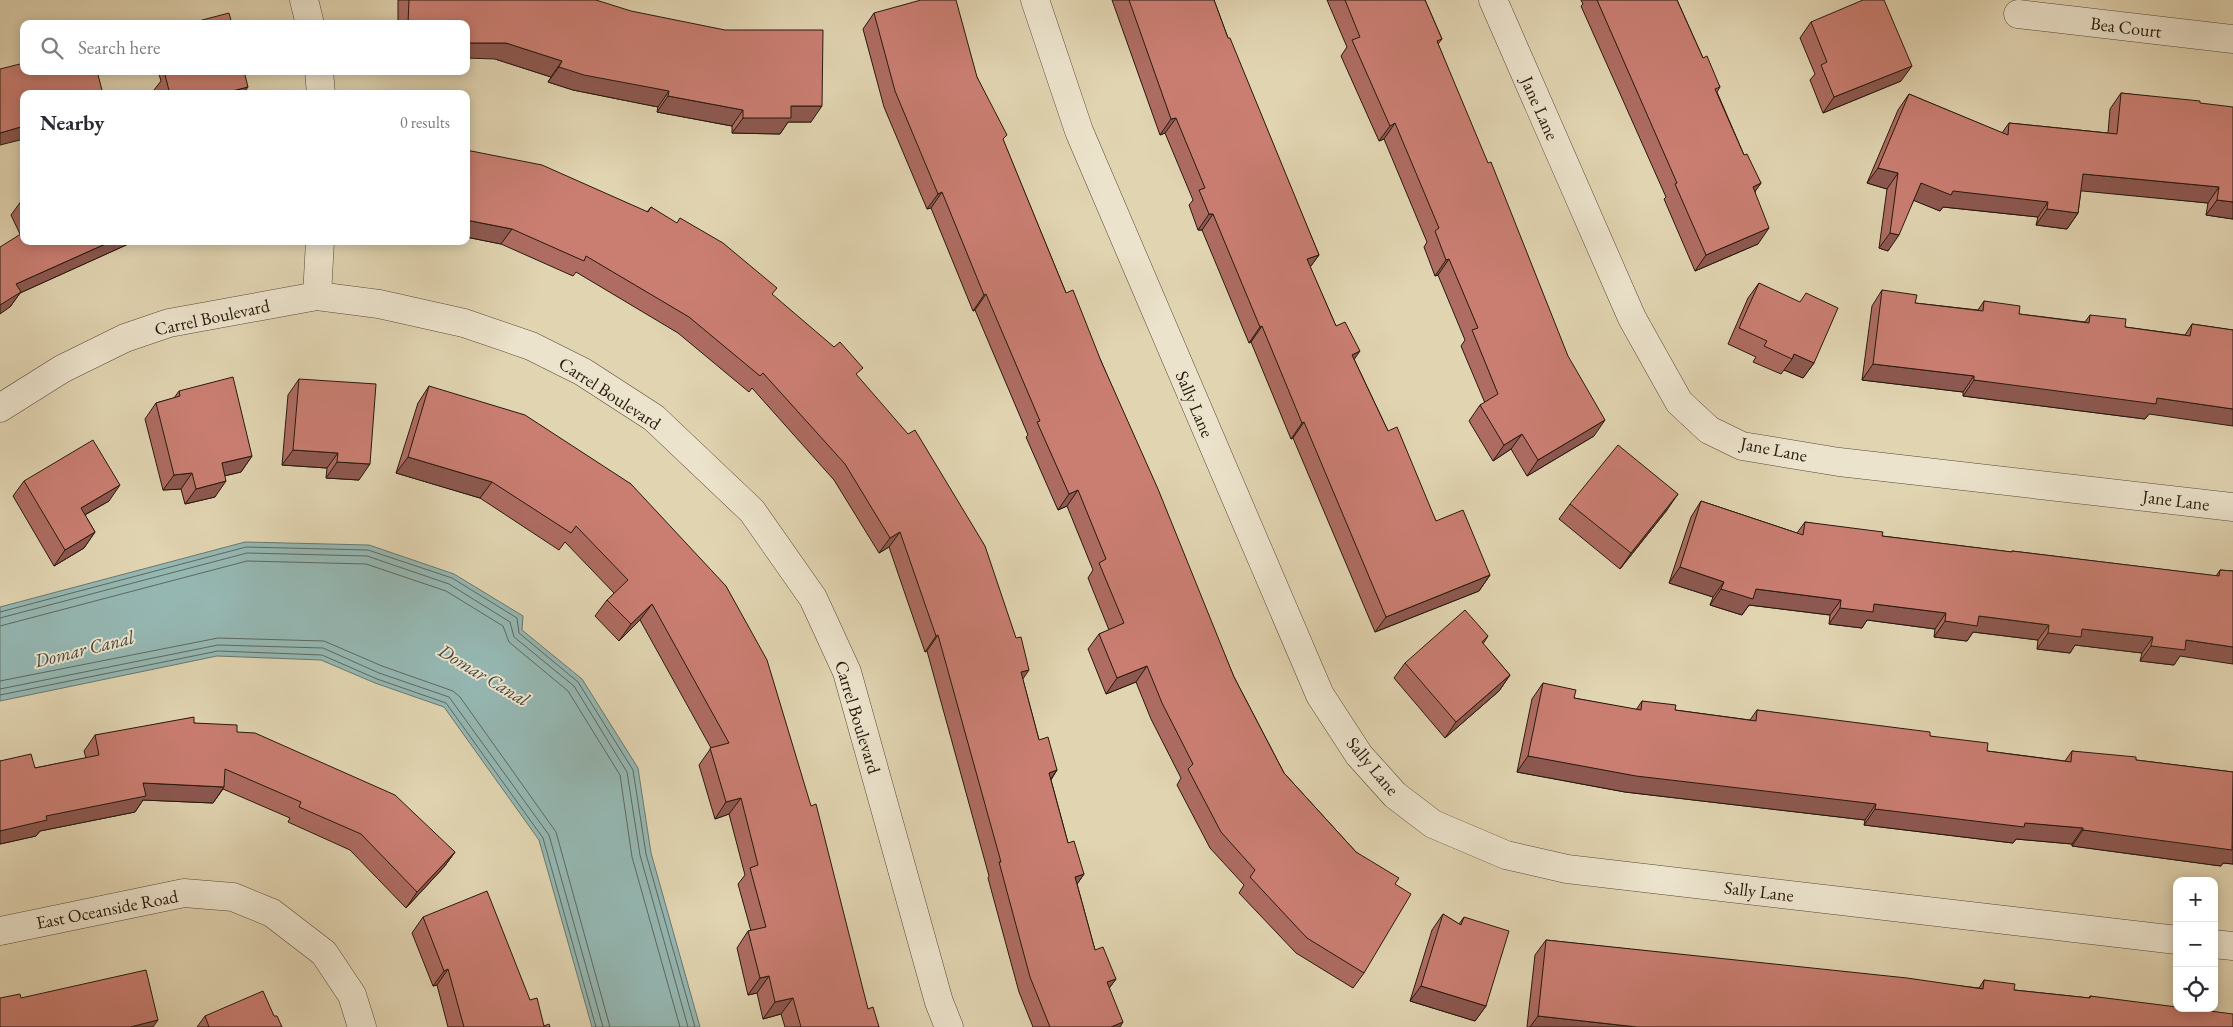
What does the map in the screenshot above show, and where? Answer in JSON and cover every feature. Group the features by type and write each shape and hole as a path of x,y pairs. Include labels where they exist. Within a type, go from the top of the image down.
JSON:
{"street":[{"path":"304,0 309,20"},
{"name":"Sally Lane","path":"1035,0 1079,131 1320,695 1359,755 1395,795 1433,824 1506,855 1567,869 2173,940"},
{"name":"Jane Lane","path":"1493,0 1632,318 1678,402 1710,430 1742,446 1839,462 2233,507"},
{"name":"Bea Court","path":"2018,14 2233,39"},
{"path":"319,75 320,90"},
{"path":"317,296 320,245"},
{"name":"Carrel Boulevard","path":"0,408 62,369 125,338 169,323 317,296 379,304 464,323 530,346 583,372 654,418 752,511 813,598 847,672 939,1002 949,1027"},
{"name":"East Oceanside Road","path":"0,931 184,893 233,897 272,913 324,953 352,995 362,1027"},
{"path":"2218,944 2233,946"}],"water":[{"name":"Domar Canal","path":"245,542 369,545 454,574 523,616 522,630 582,679 638,768 651,853 700,1027 592,1027 539,840 444,707 375,683 321,660 217,656 0,701 0,607"}],"building":[{"path":"409,0 596,0 631,11 725,30 823,30 822,106 791,106 791,118 743,118 743,110 668,96 669,91 584,75 559,67 562,61 506,43 470,43 470,20 408,20"},
{"path":"921,0 956,0 977,77 1007,135 1003,139 1066,293 1073,290 1101,361 1158,489 1234,677 1284,773 1356,852 1399,878 1395,884 1411,894 1364,973 1307,938 1250,877 1255,870 1221,832 1188,769 1193,764 1162,703 1147,666 1117,678 1099,634 1124,623 1099,563 1106,559 1078,490 1069,494 1037,422 1040,421 986,294 984,295 942,192 938,194 895,91 874,13"},
{"path":"1129,0 1214,0 1228,38 1230,38 1319,255 1307,259 1336,326 1345,322 1360,351 1352,355 1388,431 1397,427 1436,521 1463,510 1490,575 1386,617 1304,422 1302,423 1213,214 1209,214 1199,190 1205,188 1176,118 1171,119"},
{"path":"1345,0 1425,0 1442,39 1437,41 1488,163 1491,162 1568,356 1605,420 1538,460 1522,434 1504,445 1480,405 1498,394 1472,330 1478,328 1449,259 1446,260 1435,231 1439,228 1395,123 1390,126 1352,40 1360,37"},
{"path":"1597,0 1677,0 1703,58 1707,56 1720,87 1715,89 1744,155 1747,154 1761,183 1753,187 1769,228 1706,255 1675,184 1677,183"},
{"path":"1863,0 1884,0 1912,66 1834,97 1821,65 1827,62 1811,22"},
{"path":"229,13 231,20 202,20"},
{"path":"20,64 20,75 98,75 102,90 20,90 20,127 0,133 0,69"},
{"path":"165,75 245,75 248,87 236,90 169,90"},
{"path":"2121,93 2200,101 2200,103 2233,107 2233,202 2217,200 2219,187 2083,174 2078,213 2047,209 2048,202 1953,191 1951,195 1921,183 1899,235 1890,233 1898,173 1878,168 1909,94 2008,135 2009,123 2117,134"},
{"path":"470,151 542,165 648,212 651,207 677,223 680,218 723,243 777,288 772,294 834,347 840,342 863,368 856,374 908,434 915,430 985,546 1016,638 1021,637 1029,670 1021,672 1039,740 1048,737 1057,770 1049,773 1068,843 1074,841 1084,874 1075,877 1095,950 1103,947 1116,979 1107,982 1123,1022 1111,1027 1050,1027 1030,977 999,862 1001,862 938,635 936,636 900,532 890,538 845,464 763,373 760,376 689,317 586,256 584,261 512,229 470,221"},
{"path":"20,234 20,245 103,245 16,284 21,292 0,305 0,247"},
{"path":"1759,283 1800,302 1806,293 1838,308 1814,363 1794,354 1792,359 1764,346 1767,341 1739,328"},
{"path":"1882,290 1917,295 1915,303 1983,311 1984,301 2020,306 2019,314 2089,323 2090,315 2126,319 2125,327 2190,336 2192,324 2233,330 2233,409 2157,398 2156,404 1974,380 1974,376 1873,364"},
{"path":"233,377 252,456 222,463 226,481 196,489 192,473 174,475 156,403 180,396 179,391"},
{"path":"299,379 376,384 370,464 337,462 338,453 293,450"},
{"path":"429,386 525,415 631,484 726,586 767,660 811,806 816,804 868,1009 873,1007 879,1027 801,1027 793,998 775,1002 769,976 760,978 748,931 766,927 750,868 758,865 741,798 726,802 710,748 729,743 652,604 631,624 607,600 628,580 576,526 571,533 492,482 408,457"},
{"path":"93,440 120,485 81,508 95,532 65,550 24,481"},
{"path":"1618,445 1678,494 1631,553 1570,504"},
{"path":"1701,501 1803,535 1805,522 1883,532 1882,536 2219,576 2220,570 2233,571 2233,647 2186,640 2185,650 2151,646 2153,637 2082,629 2081,637 2048,633 2049,625 1979,616 1977,626 1945,621 1946,613 1874,604 1873,612 1840,608 1841,600 1756,589 1753,599 1721,589 1724,582 1680,567"},
{"path":"1465,610 1488,636 1482,642 1510,675 1456,722 1405,663"},
{"path":"1543,683 1576,690 1574,698 1641,710 1642,701 1676,705 1675,710 1756,721 1757,710 1930,732 1930,736 1988,743 1987,751 2071,762 2072,751 2136,757 2136,760 2233,772 2232,850 2083,830 2083,828 2025,823 2024,827 1875,809 1876,804 1636,776 1528,756"},
{"path":"194,717 194,723 237,725 237,732 255,733 395,795 455,852 417,892 361,834 299,807 301,802 225,769 224,787 143,783 146,796 46,816 47,820 0,831 0,761 31,754 35,768 99,755 95,735"},
{"path":"487,891 530,1000 537,998 544,1026 549,1024 550,1027 464,1027 448,969 444,971 423,917"},
{"path":"1443,914 1461,925 1464,917 1509,931 1486,1006 1421,986"},
{"path":"1546,940 1907,978 1983,989 1984,980 2015,984 2014,990 2090,998 2090,996 2173,1006 2173,1012 2233,1014 2233,1027 1637,1027 1538,1016"},
{"path":"146,970 158,1020 130,1027 0,1027 0,998 20,994 21,998"},
{"path":"263,991 274,1016 277,1016 282,1027 209,1027 205,1016"}]}
